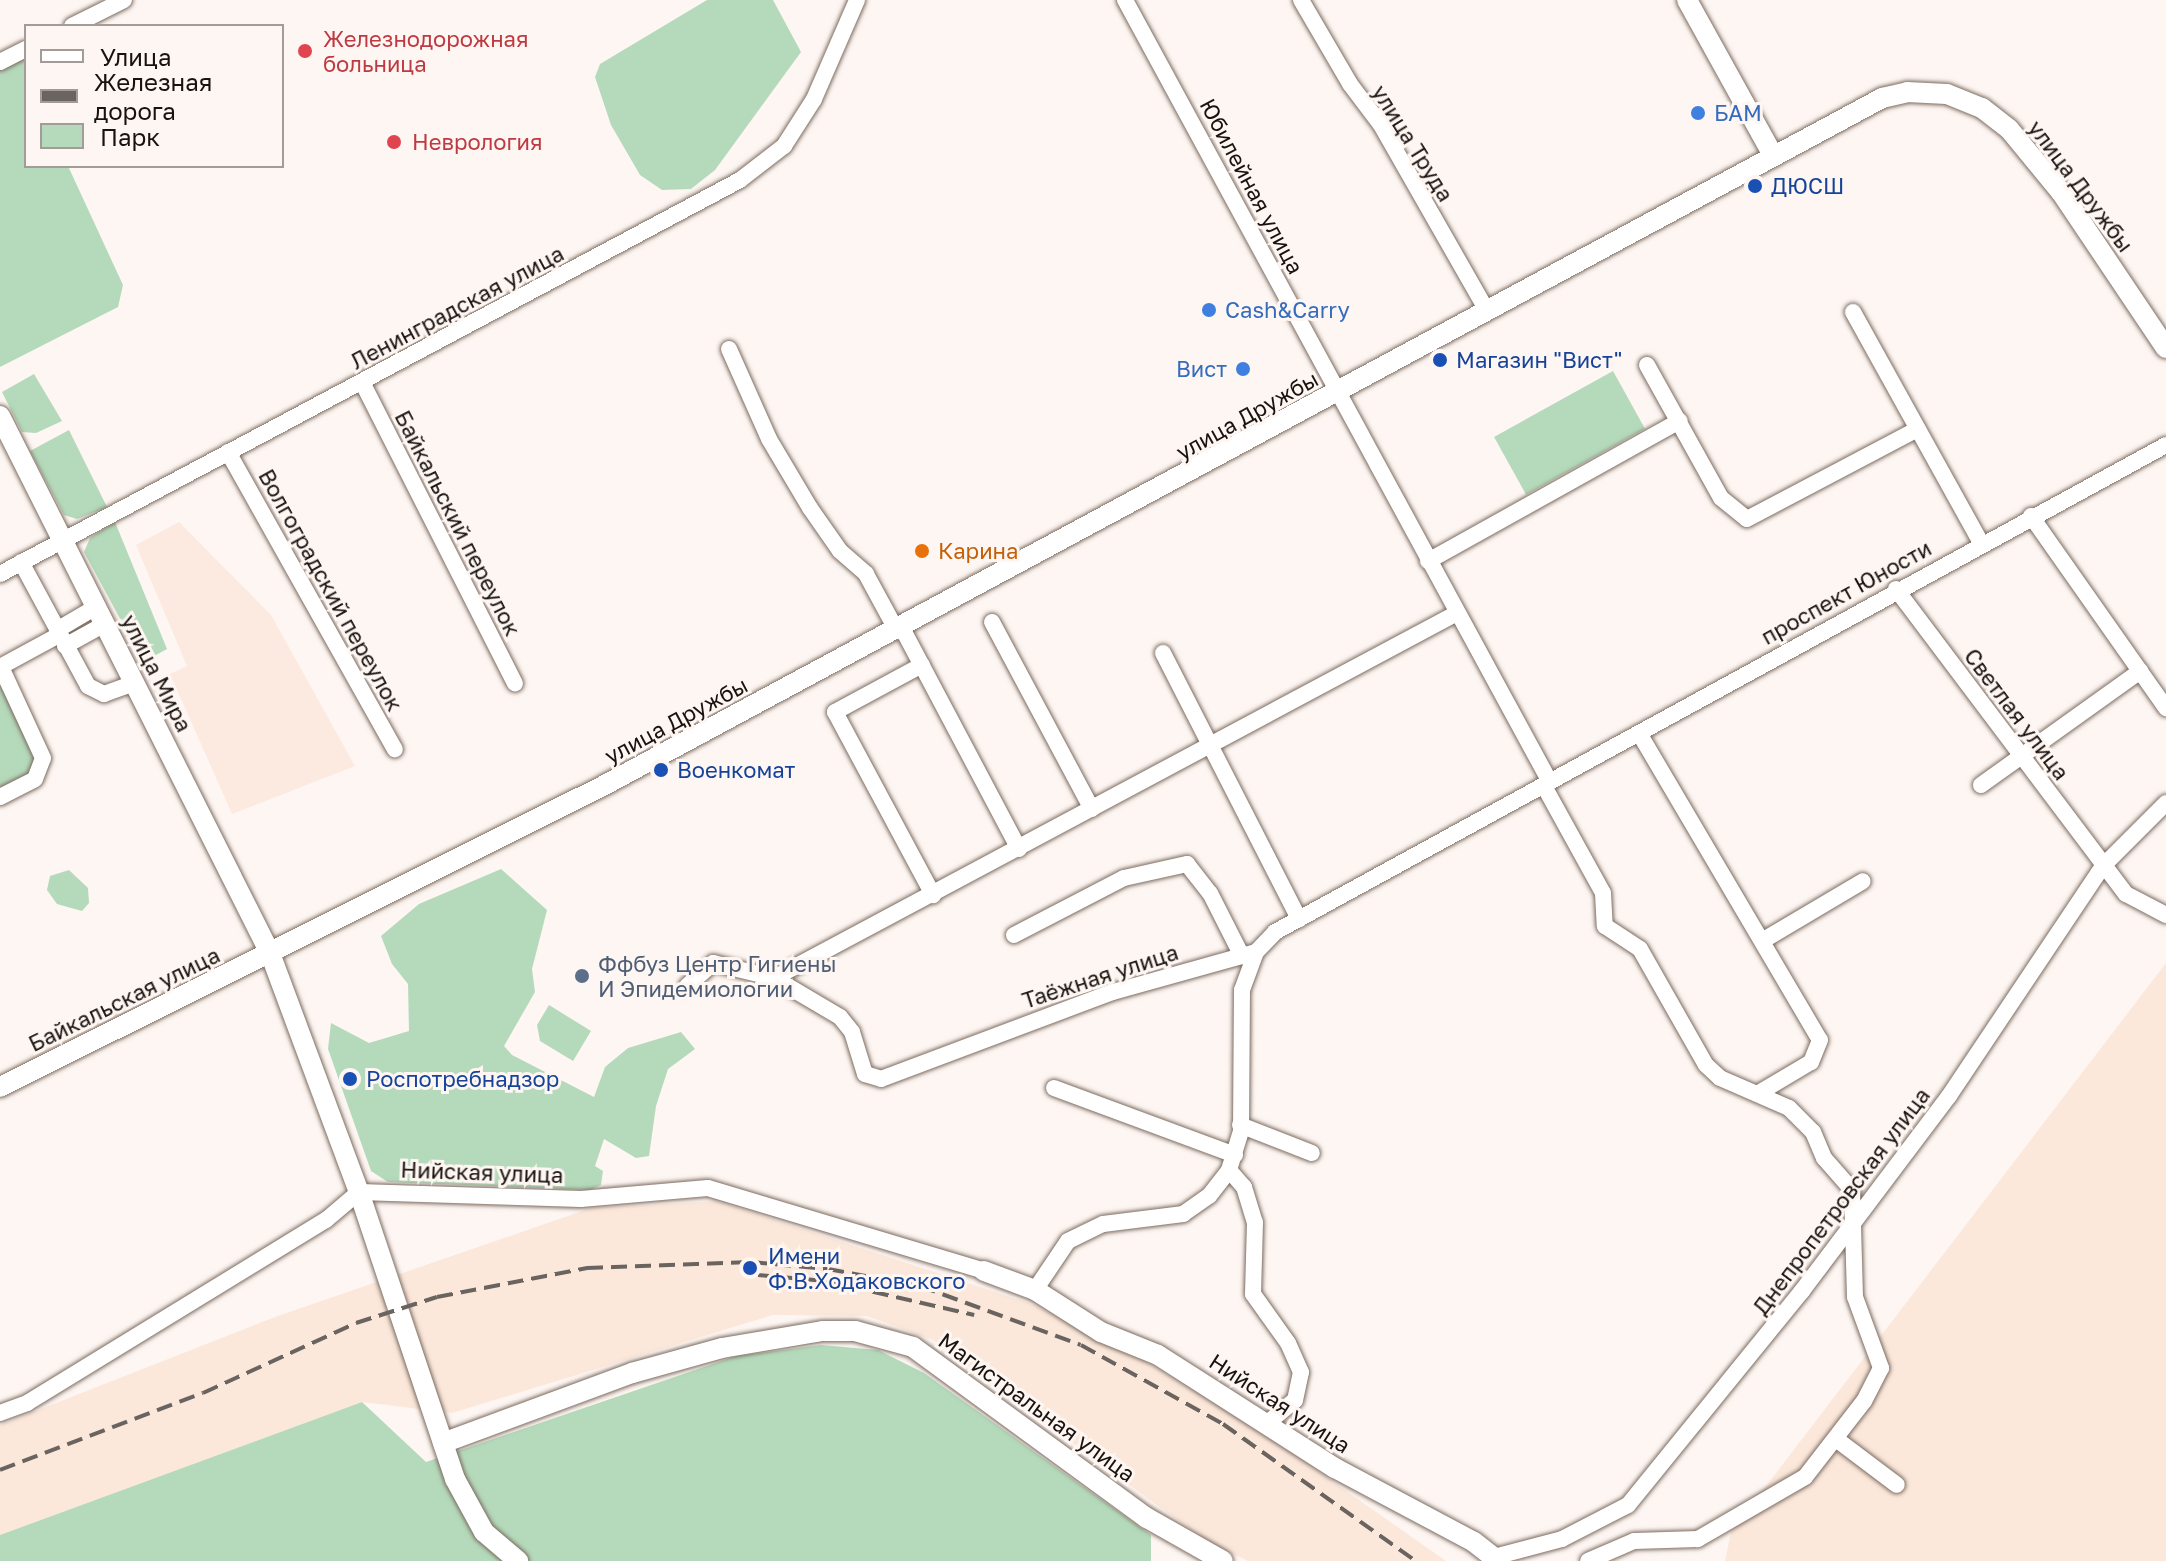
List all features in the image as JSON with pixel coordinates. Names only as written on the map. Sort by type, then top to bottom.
[{"type":"street","points":[[76,24],[124,0]]},
{"type":"street","name":"Ленинградская улица","points":[[0,574],[751,172],[784,146],[814,99],[857,0]]},
{"type":"street","name":"Юбилейная улица","points":[[1125,0],[1547,784],[1603,893],[1605,926],[1640,949],[1712,1072],[1759,1093]]},
{"type":"street","name":"улица Труда","points":[[1301,0],[1381,125],[1487,311]]},
{"type":"street","points":[[1687,0],[1773,155]]},
{"type":"street","points":[[0,62],[24,50]]},
{"type":"street","name":"улица Дружбы","points":[[270,953],[900,630],[1773,155],[1895,94],[1938,93],[1972,102],[2009,129],[2041,165],[2166,348]]},
{"type":"street","points":[[1853,312],[1981,543]]},
{"type":"street","points":[[729,349],[769,439],[810,508],[840,551],[866,574],[922,665],[1019,849]]},
{"type":"street","points":[[1647,365],[1725,504],[1751,519],[1918,429]]},
{"type":"street","name":"Байкальский переулок","points":[[362,382],[515,683]]},
{"type":"street","name":"улица Мира","points":[[0,416],[270,953],[359,1192],[443,1443],[484,1532],[518,1561]]},
{"type":"street","points":[[1428,561],[1680,421]]},
{"type":"street","name":"проспект Юности","points":[[1547,784],[1896,589],[2166,445]]},
{"type":"street","name":"Волгоградский переулок","points":[[228,452],[395,749]]},
{"type":"street","points":[[2031,516],[2166,708]]},
{"type":"street","points":[[21,562],[60,637],[93,690],[111,693],[135,683]]},
{"type":"street","name":"Светлая улица","points":[[1896,589],[2103,866],[2136,903],[2166,915]]},
{"type":"street","points":[[774,978],[1457,613]]},
{"type":"street","points":[[0,797],[33,781],[43,763],[0,667],[101,616]]},
{"type":"street","points":[[992,622],[1092,809]]},
{"type":"street","points":[[1163,653],[1213,745],[1299,919]]},
{"type":"street","points":[[922,665],[835,712],[933,895]]},
{"type":"street","points":[[1981,785],[2140,671]]},
{"type":"street","points":[[1639,733],[1762,941],[1821,1048],[1811,1062],[1759,1093]]},
{"type":"street","name":"Таёжная улица","points":[[687,986],[713,963],[774,978],[840,1017],[852,1032],[865,1074],[881,1079],[1113,992],[1249,954],[1275,932],[1547,784]]},
{"type":"street","name":"Днепропетровская улица","points":[[1496,1559],[1562,1539],[1628,1505],[1856,1221],[1949,1096],[2103,866],[2166,803]]},
{"type":"street","points":[[1014,935],[1124,878],[1187,864],[1210,893],[1249,954],[1239,1013],[1240,1125],[1232,1163],[1209,1196],[1183,1214],[1103,1224],[1068,1241],[1035,1290]]},
{"type":"street","points":[[1762,941],[1863,881]]},
{"type":"street","name":"Байкальская улица","points":[[0,1087],[270,953]]},
{"type":"street","points":[[1054,1088],[1232,1163],[1244,1187],[1255,1222],[1253,1294],[1288,1343],[1301,1372],[1295,1400],[1266,1424]]},
{"type":"street","points":[[1588,1561],[1634,1541],[1681,1543],[1713,1533],[1762,1498],[1805,1477],[1874,1387],[1881,1368],[1855,1297],[1856,1221],[1852,1190],[1824,1158],[1813,1132],[1789,1108],[1759,1093]]},
{"type":"street","points":[[1240,1125],[1312,1153]]},
{"type":"street","name":"Нийская улица","points":[[359,1192],[581,1199],[708,1188],[984,1271],[1035,1290],[1101,1332],[1158,1355],[1266,1424],[1496,1559]]},
{"type":"street","points":[[0,1413],[27,1403],[326,1220],[359,1192]]},
{"type":"street","name":"Магистральная улица","points":[[443,1443],[539,1403],[722,1348],[823,1331],[870,1333],[913,1347],[1147,1518],[1223,1561]]},
{"type":"street","points":[[1836,1439],[1897,1485]]},
{"type":"shaded area","points":[[179,522],[271,615],[355,766],[232,814],[170,674],[187,666],[136,545]]},
{"type":"shaded area","points":[[2166,963],[2166,1561],[1725,1561],[1731,1532]]},
{"type":"shaded area","points":[[717,1201],[1029,1303],[1135,1355],[1278,1443],[1446,1561],[1248,1561],[1212,1544],[933,1340],[867,1316],[773,1315],[452,1413],[362,1402],[0,1535],[0,1425],[275,1317],[591,1208]]},
{"type":"green space","points":[[707,0],[773,0],[801,52],[715,170],[691,189],[662,190],[640,175],[611,125],[595,77],[600,64]]},
{"type":"green space","points":[[24,57],[24,168],[69,168],[123,285],[118,307],[0,367],[0,69]]},
{"type":"green space","points":[[1613,371],[1645,429],[1526,495],[1494,437]]},
{"type":"green space","points":[[34,374],[62,421],[36,433],[22,432],[2,392]]},
{"type":"green space","points":[[69,430],[107,507],[77,519],[64,515],[30,451]]},
{"type":"green space","points":[[115,522],[167,649],[156,655],[137,650],[84,552],[90,538]]},
{"type":"green space","points":[[0,684],[36,756],[31,774],[0,791]]},
{"type":"green space","points":[[501,869],[547,910],[532,969],[535,992],[504,1046],[512,1055],[594,1097],[605,1067],[628,1048],[681,1032],[695,1049],[668,1069],[656,1106],[649,1156],[636,1158],[604,1139],[595,1166],[603,1171],[601,1185],[590,1190],[388,1182],[371,1171],[328,1049],[331,1023],[369,1043],[409,1031],[408,984],[392,964],[381,936],[419,904]]},
{"type":"green space","points":[[69,870],[88,888],[89,903],[82,911],[57,904],[47,890],[50,876]]},
{"type":"green space","points":[[549,1005],[591,1031],[573,1061],[540,1041],[537,1025]]},
{"type":"green space","points":[[821,1345],[878,1350],[924,1373],[1151,1535],[1151,1561],[0,1561],[0,1535],[362,1402],[426,1462],[736,1356]]},
{"type":"railway","points":[[0,1470],[203,1393],[356,1323],[437,1297],[587,1268],[751,1262],[828,1269],[920,1286],[1081,1345],[1223,1424],[1416,1561]]},
{"type":"railway","points":[[758,1275],[826,1281],[974,1315]]},
{"type":"place","name":"Железнодорожная больница","points":[[305,51]]},
{"type":"place","name":"БАМ","points":[[1698,113]]},
{"type":"place","name":"Неврология","points":[[394,142]]},
{"type":"place","name":"ДЮСШ","points":[[1755,186]]},
{"type":"place","name":"Cash&Carry","points":[[1209,310]]},
{"type":"place","name":"Магазин \"Вист\"","points":[[1440,360]]},
{"type":"place","name":"Вист","points":[[1243,369]]},
{"type":"place","name":"Карина","points":[[922,551]]},
{"type":"place","name":"Военкомат","points":[[661,770]]},
{"type":"place","name":"Ффбуз Центр Гигиены И Эпидемиологии","points":[[582,976]]},
{"type":"place","name":"Роспотребнадзор","points":[[350,1079]]},
{"type":"place","name":"Имени Ф.В.Ходаковского","points":[[750,1268]]}]
